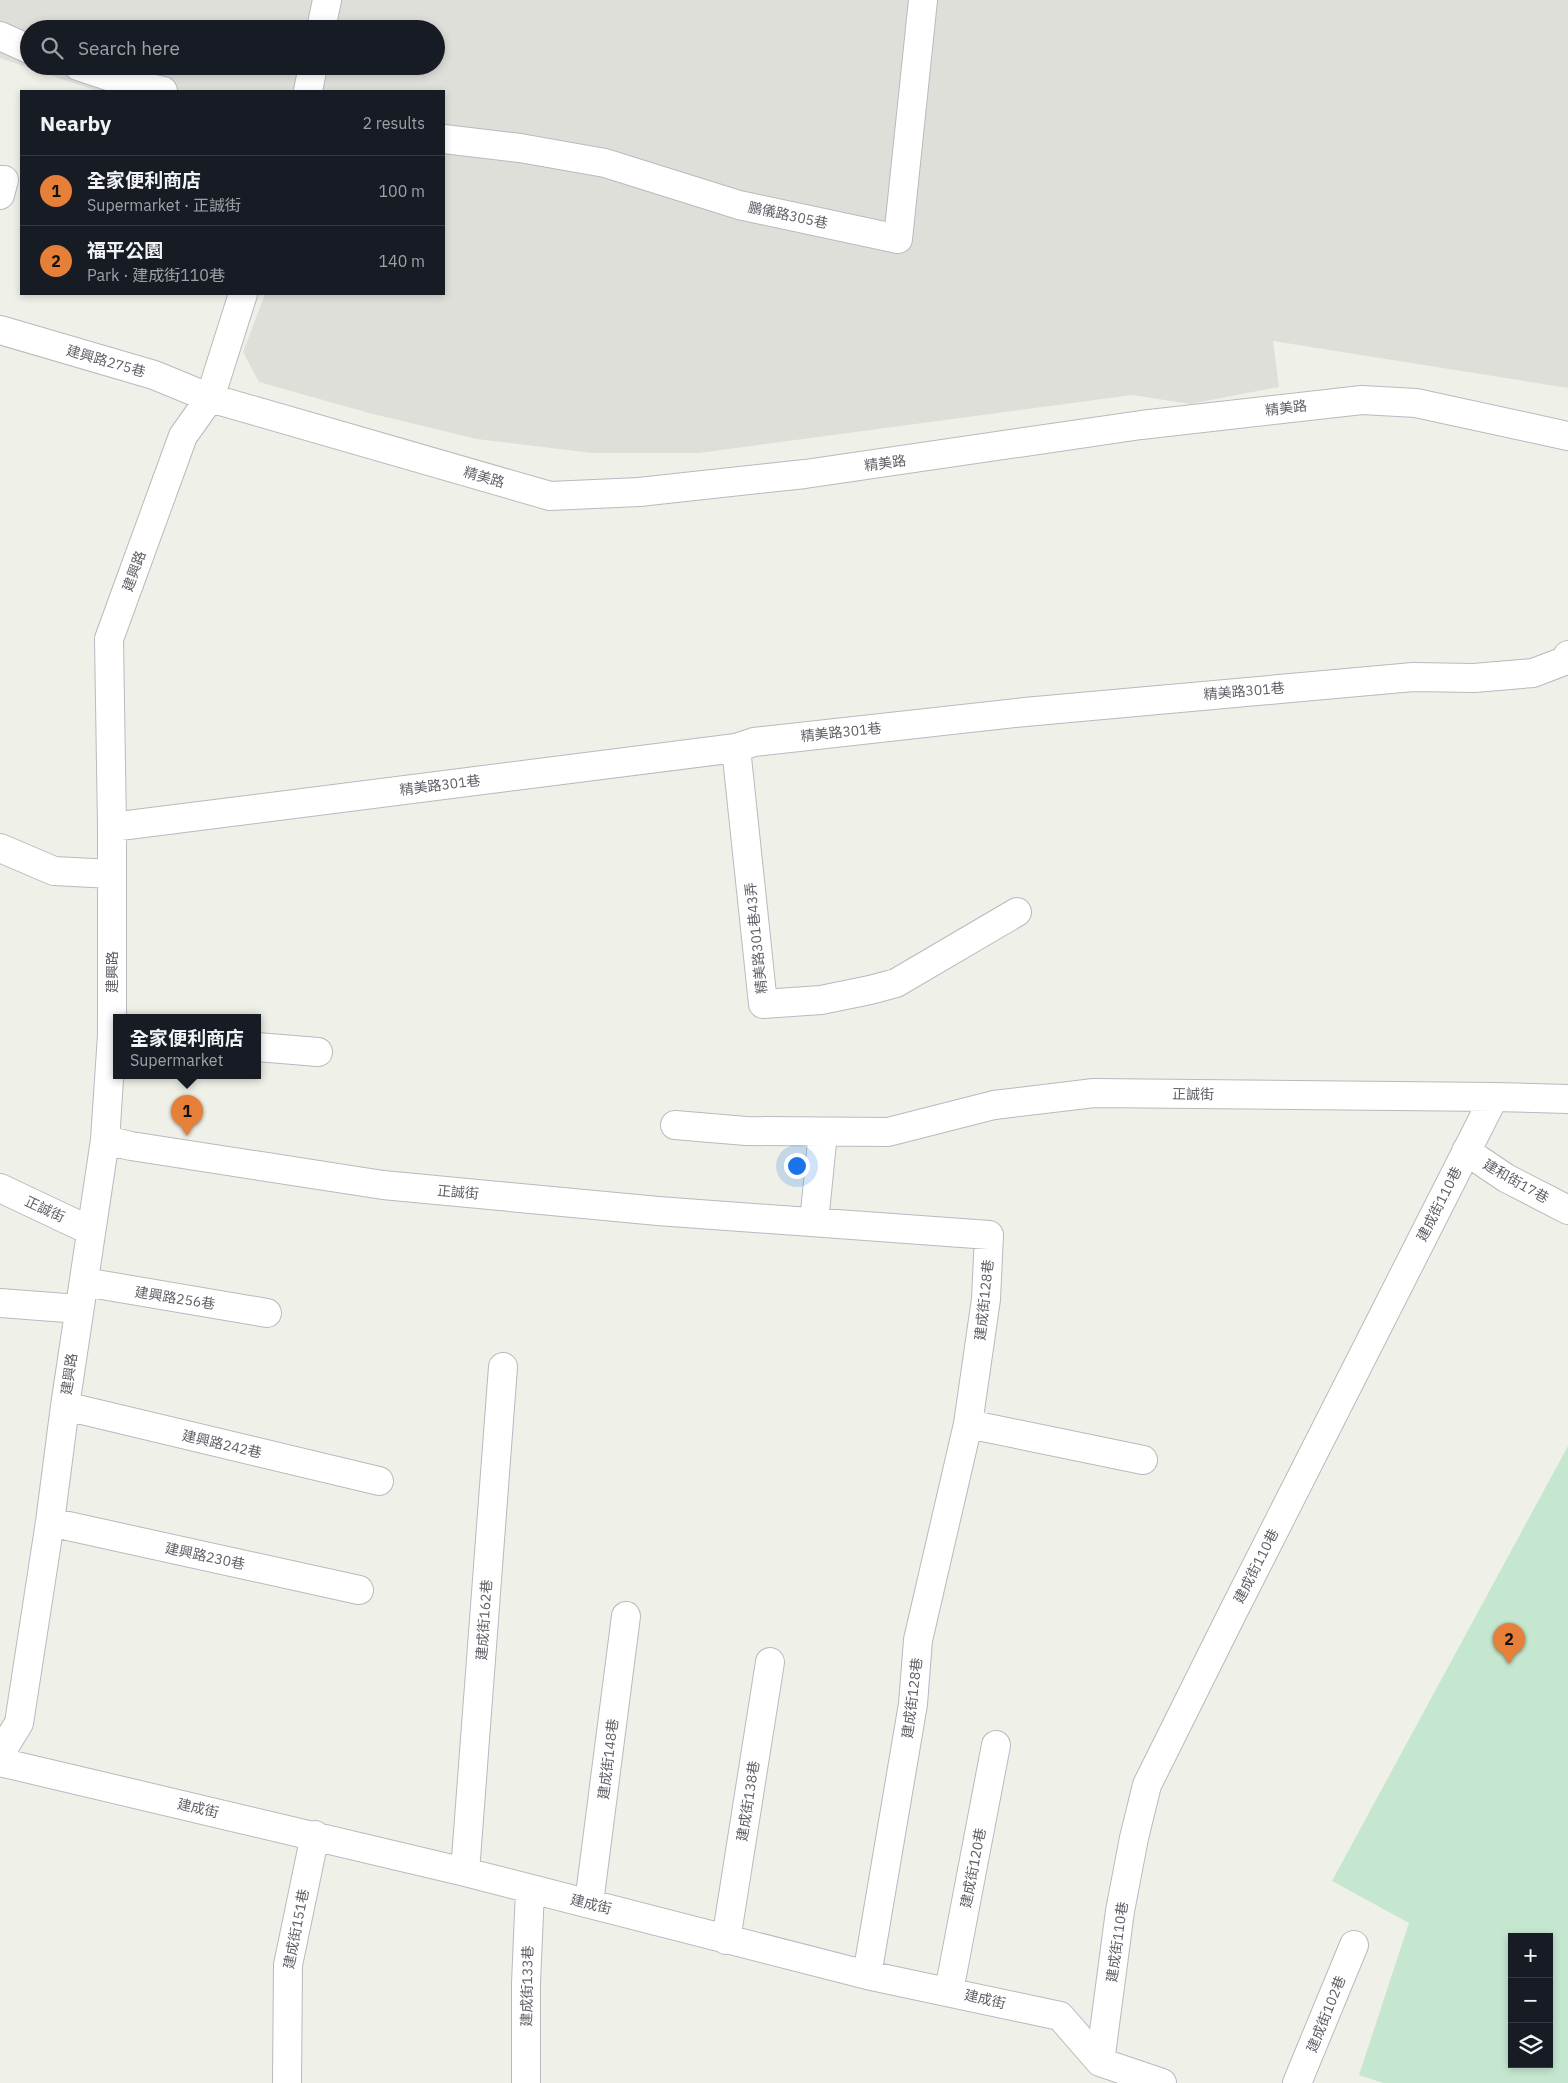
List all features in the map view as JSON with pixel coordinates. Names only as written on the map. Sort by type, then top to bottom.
[{"type":"street","points":[[323,20],[327,0]]},
{"type":"street","name":"鵬儀路305巷","points":[[445,139],[520,148],[605,163],[739,205],[898,239],[923,0]]},
{"type":"street","points":[[0,36],[20,44]]},
{"type":"street","points":[[105,75],[159,90]]},
{"type":"street","points":[[308,90],[311,75]]},
{"type":"street","points":[[0,180],[4,180],[0,195]]},
{"type":"street","name":"建興路","points":[[114,1014],[109,639],[182,436],[210,398],[243,295]]},
{"type":"street","name":"建興路275巷","points":[[0,330],[154,375],[210,398]]},
{"type":"street","name":"精美路","points":[[210,398],[550,496],[639,492],[805,474],[1140,425],[1362,400],[1416,404],[1568,436]]},
{"type":"street","name":"精美路301巷","points":[[112,827],[736,748],[754,742],[1024,712],[1413,677],[1474,678],[1532,674],[1567,660],[1568,655]]},
{"type":"street","name":"精美路301巷43弄","points":[[736,748],[763,1004],[821,1000],[896,983],[1018,912]]},
{"type":"street","points":[[0,848],[54,871],[112,874]]},
{"type":"street","points":[[261,1047],[318,1052]]},
{"type":"street","name":"建興路","points":[[0,1754],[19,1723],[105,1140],[113,1048]]},
{"type":"street","name":"正誠街","points":[[675,1125],[746,1132],[888,1132],[994,1105],[1094,1093],[1568,1099]]},
{"type":"street","name":"建成街110巷","points":[[1100,2062],[1120,1911],[1134,1838],[1147,1785],[1494,1097]]},
{"type":"street","points":[[814,1222],[823,1132]]},
{"type":"street","name":"正誠街","points":[[105,1140],[131,1146],[383,1186],[658,1211],[989,1235]]},
{"type":"street","name":"建和街17巷","points":[[1466,1151],[1506,1178],[1568,1210]]},
{"type":"street","name":"正誠街","points":[[0,1188],[91,1231]]},
{"type":"street","name":"建成街128巷","points":[[867,1975],[913,1704],[918,1640],[968,1424],[986,1299],[989,1235]]},
{"type":"street","name":"建興路256巷","points":[[84,1282],[267,1313]]},
{"type":"street","points":[[0,1303],[79,1309]]},
{"type":"street","name":"建成街162巷","points":[[465,1872],[503,1367]]},
{"type":"street","name":"建興路242巷","points":[[65,1406],[379,1481]]},
{"type":"street","points":[[968,1424],[1144,1460]]},
{"type":"street","name":"建興路230巷","points":[[50,1522],[359,1590]]},
{"type":"street","name":"建成街148巷","points":[[590,1902],[626,1616]]},
{"type":"street","name":"建成街138巷","points":[[726,1940],[770,1662]]},
{"type":"street","name":"建成街120巷","points":[[949,1992],[996,1745]]},
{"type":"street","name":"建成街","points":[[0,1762],[315,1835],[530,1890],[590,1902],[726,1940],[867,1975],[1060,2016],[1100,2062]]},
{"type":"street","name":"建成街151巷","points":[[287,2083],[288,1964],[315,1835]]},
{"type":"street","name":"建成街133巷","points":[[526,2083],[526,1983],[530,1890]]},
{"type":"street","name":"建成街102巷","points":[[1298,2083],[1354,1945]]},
{"type":"street","points":[[1100,2062],[1162,2083]]},
{"type":"shaded area","points":[[0,0],[1568,0],[1568,388],[1273,341],[1279,387],[1190,404],[1132,395],[699,453],[592,453],[477,439],[369,413],[259,382],[243,352],[265,295],[445,295],[445,90],[94,90],[50,75],[445,75],[445,20],[20,20],[20,65],[0,58]]},
{"type":"green space","points":[[1568,1446],[1568,2083],[1383,2083],[1359,2075],[1409,1923],[1332,1881]]},
{"type":"place","name":"全家便利商店","points":[[187,1136]]},
{"type":"place","name":"福平公園","points":[[1509,1664]]}]
